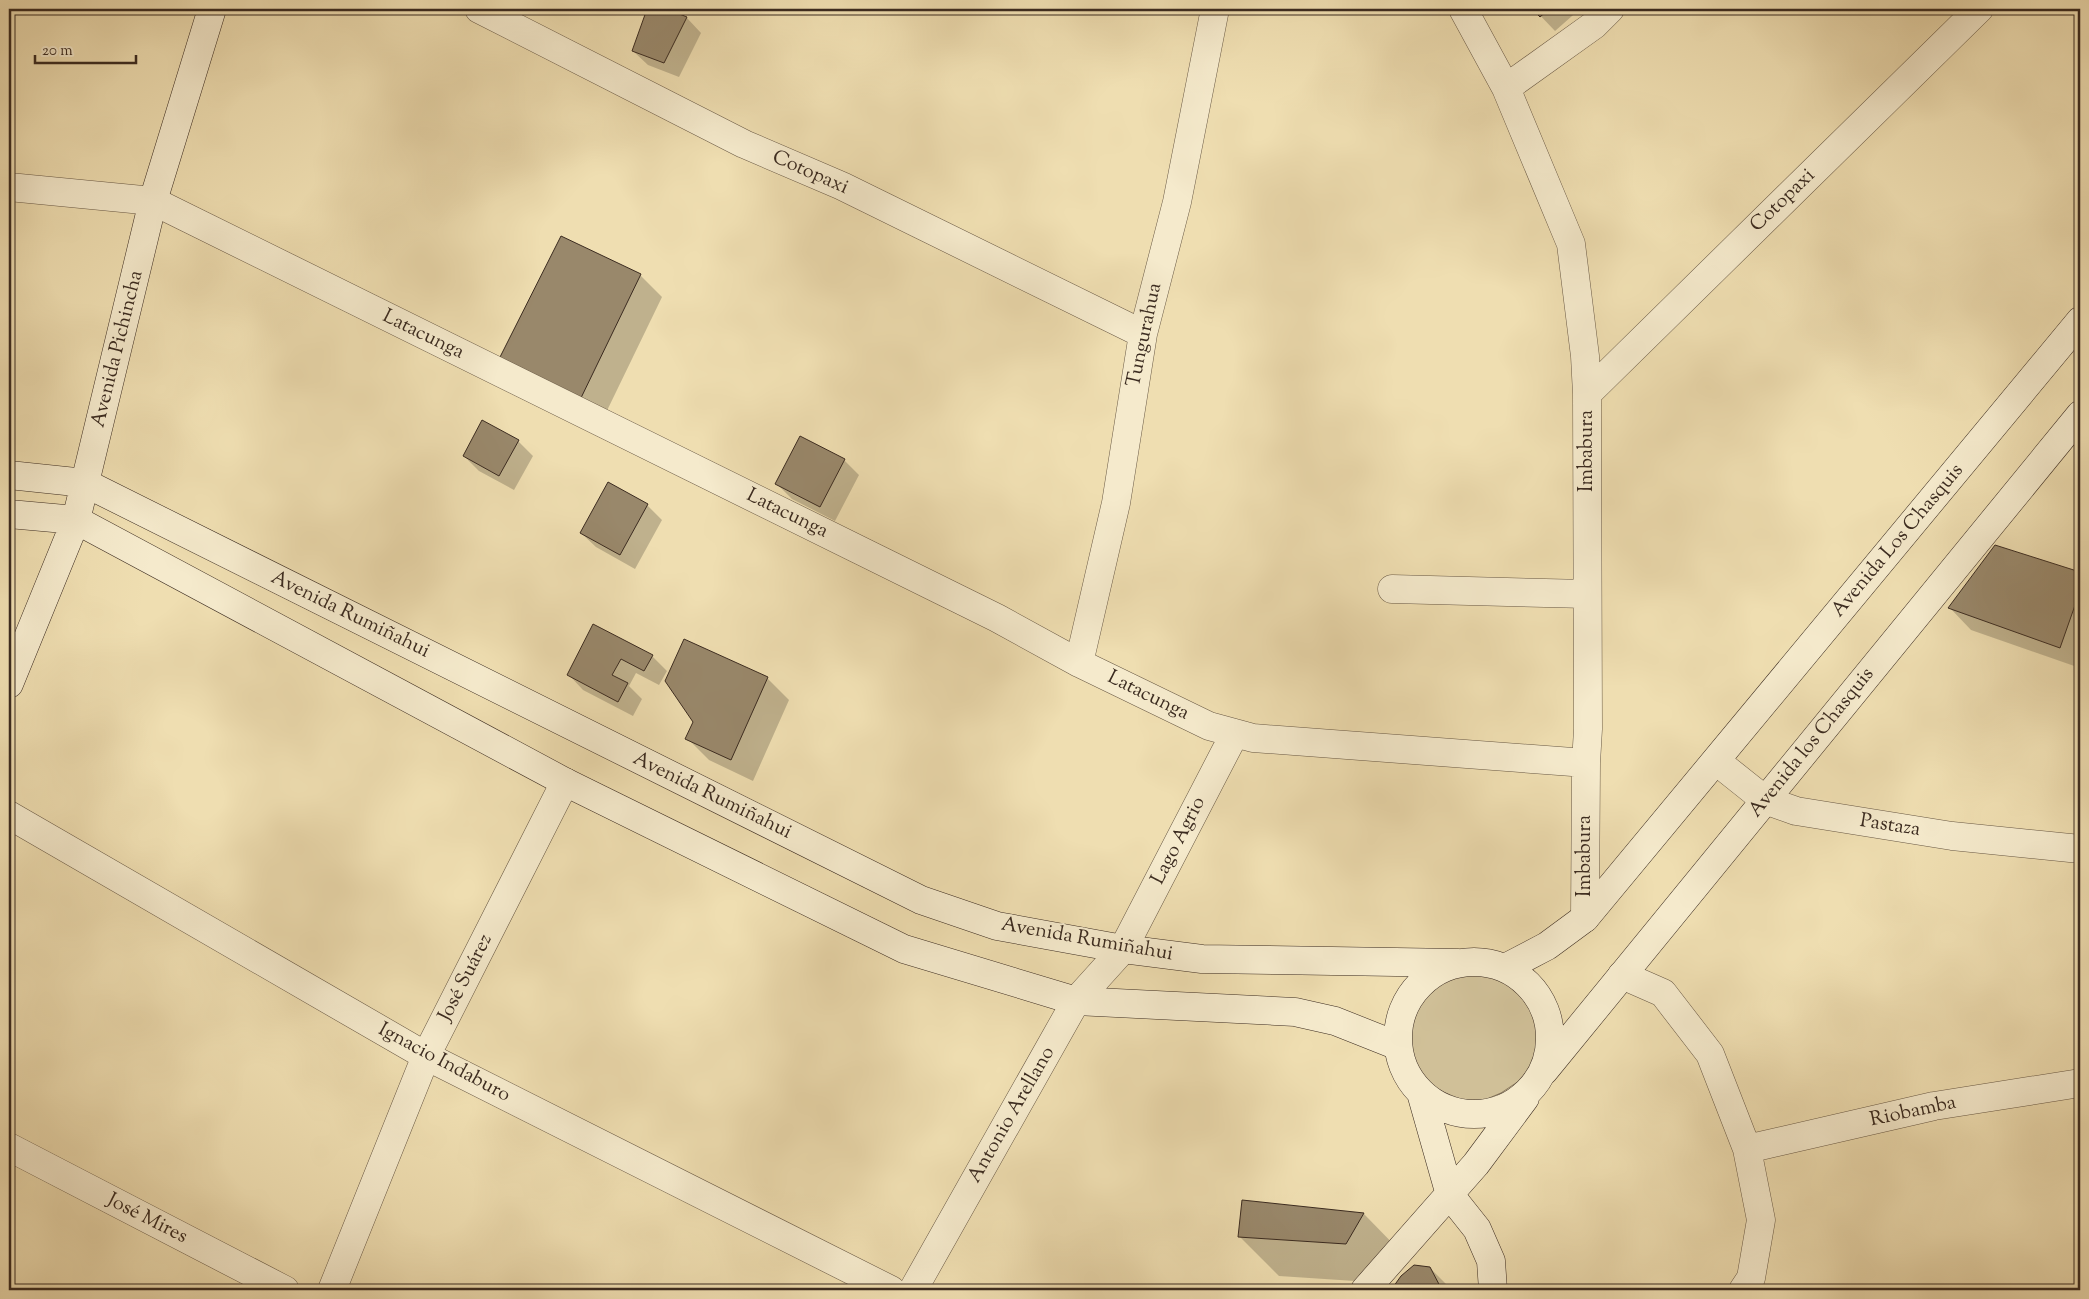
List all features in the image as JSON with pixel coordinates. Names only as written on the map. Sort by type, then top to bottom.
[{"type":"street","name":"Avenida Pichincha","points":[[9,684],[76,520],[153,201],[212,9]]},
{"type":"street","name":"Cotopaxi","points":[[479,9],[744,144],[842,186],[1142,334]]},
{"type":"street","name":"Tungurahua","points":[[1079,662],[1116,504],[1142,334],[1177,202],[1215,9]]},
{"type":"street","name":"Imbabura","points":[[1463,9],[1506,88],[1571,244],[1585,356],[1587,394],[1588,728],[1585,918]]},
{"type":"street","points":[[1506,88],[1594,25],[1610,9]]},
{"type":"street","name":"Cotopaxi","points":[[1587,394],[1978,9]]},
{"type":"street","name":"Latacunga","points":[[9,187],[153,201],[997,618],[1079,662],[1209,726],[1253,738],[1586,763]]},
{"type":"street","name":"Avenida Los Chasquis","points":[[1716,760],[2080,321]]},
{"type":"street","name":"Avenida los Chasquis","points":[[1365,1290],[1476,1164],[1537,1081],[1622,975],[2080,415]]},
{"type":"street","name":"Avenida Rumiñahui","points":[[9,475],[85,483],[920,900],[997,926],[1123,949],[1202,959],[1458,963]]},
{"type":"street","points":[[9,514],[76,520],[566,782],[904,949],[1076,1001],[1295,1012],[1335,1021],[1398,1046]]},
{"type":"street","points":[[1392,589],[1587,594]]},
{"type":"street","name":"Lago Agrio","points":[[1123,949],[1235,733]]},
{"type":"street","points":[[1505,968],[1547,946],[1585,918],[1716,760]]},
{"type":"street","name":"Pastaza","points":[[1716,760],[1765,800],[1796,811],[1952,836],[2080,849]]},
{"type":"street","name":"José Suárez","points":[[332,1290],[426,1056],[566,782]]},
{"type":"street","name":"Ignacio Indaburo","points":[[9,814],[426,1056],[891,1290]]},
{"type":"street","name":"Antonio Arellano","points":[[913,1290],[1076,1001],[1123,949]]},
{"type":"street","points":[[1458,963],[1490,964],[1505,968],[1526,981],[1541,1000],[1550,1023],[1551,1047],[1537,1081],[1511,1105],[1488,1113],[1464,1113],[1441,1106],[1422,1093],[1406,1072],[1398,1046],[1399,1024],[1406,1003],[1419,985],[1437,971],[1458,963]]},
{"type":"street","points":[[1622,975],[1663,993],[1710,1054],[1747,1149],[1761,1220],[1751,1278],[1743,1290]]},
{"type":"street","name":"Riobamba","points":[[1747,1149],[1934,1106],[2080,1083]]},
{"type":"street","points":[[1422,1093],[1450,1195],[1477,1229],[1491,1261],[1493,1290]]},
{"type":"street","name":"José Mires","points":[[9,1147],[285,1290]]},
{"type":"shaded area","points":[[1474,970],[1501,977],[1522,992],[1534,1008],[1540,1032],[1537,1060],[1522,1079],[1501,1093],[1475,1104],[1439,1090],[1421,1076],[1411,1056],[1408,1040],[1410,1017],[1422,996],[1448,975]]},
{"type":"building","points":[[647,9],[667,9],[687,17],[664,63],[632,51]]},
{"type":"building","points":[[1532,9],[1549,9],[1540,17]]},
{"type":"building","points":[[561,236],[641,274],[579,402],[497,363]]},
{"type":"building","points":[[482,420],[519,440],[499,476],[463,456]]},
{"type":"building","points":[[800,436],[845,459],[820,507],[775,484]]},
{"type":"building","points":[[608,482],[648,504],[620,555],[580,533]]},
{"type":"building","points":[[1995,545],[2080,572],[2080,591],[2060,648],[1948,608]]},
{"type":"building","points":[[593,624],[653,655],[644,671],[621,659],[612,675],[628,683],[618,702],[567,675]]},
{"type":"building","points":[[684,639],[768,677],[731,760],[685,739],[693,722],[665,681]]},
{"type":"building","points":[[1242,1200],[1364,1213],[1346,1244],[1238,1237]]},
{"type":"building","points":[[1414,1265],[1430,1267],[1442,1290],[1391,1290],[1401,1276]]}]
